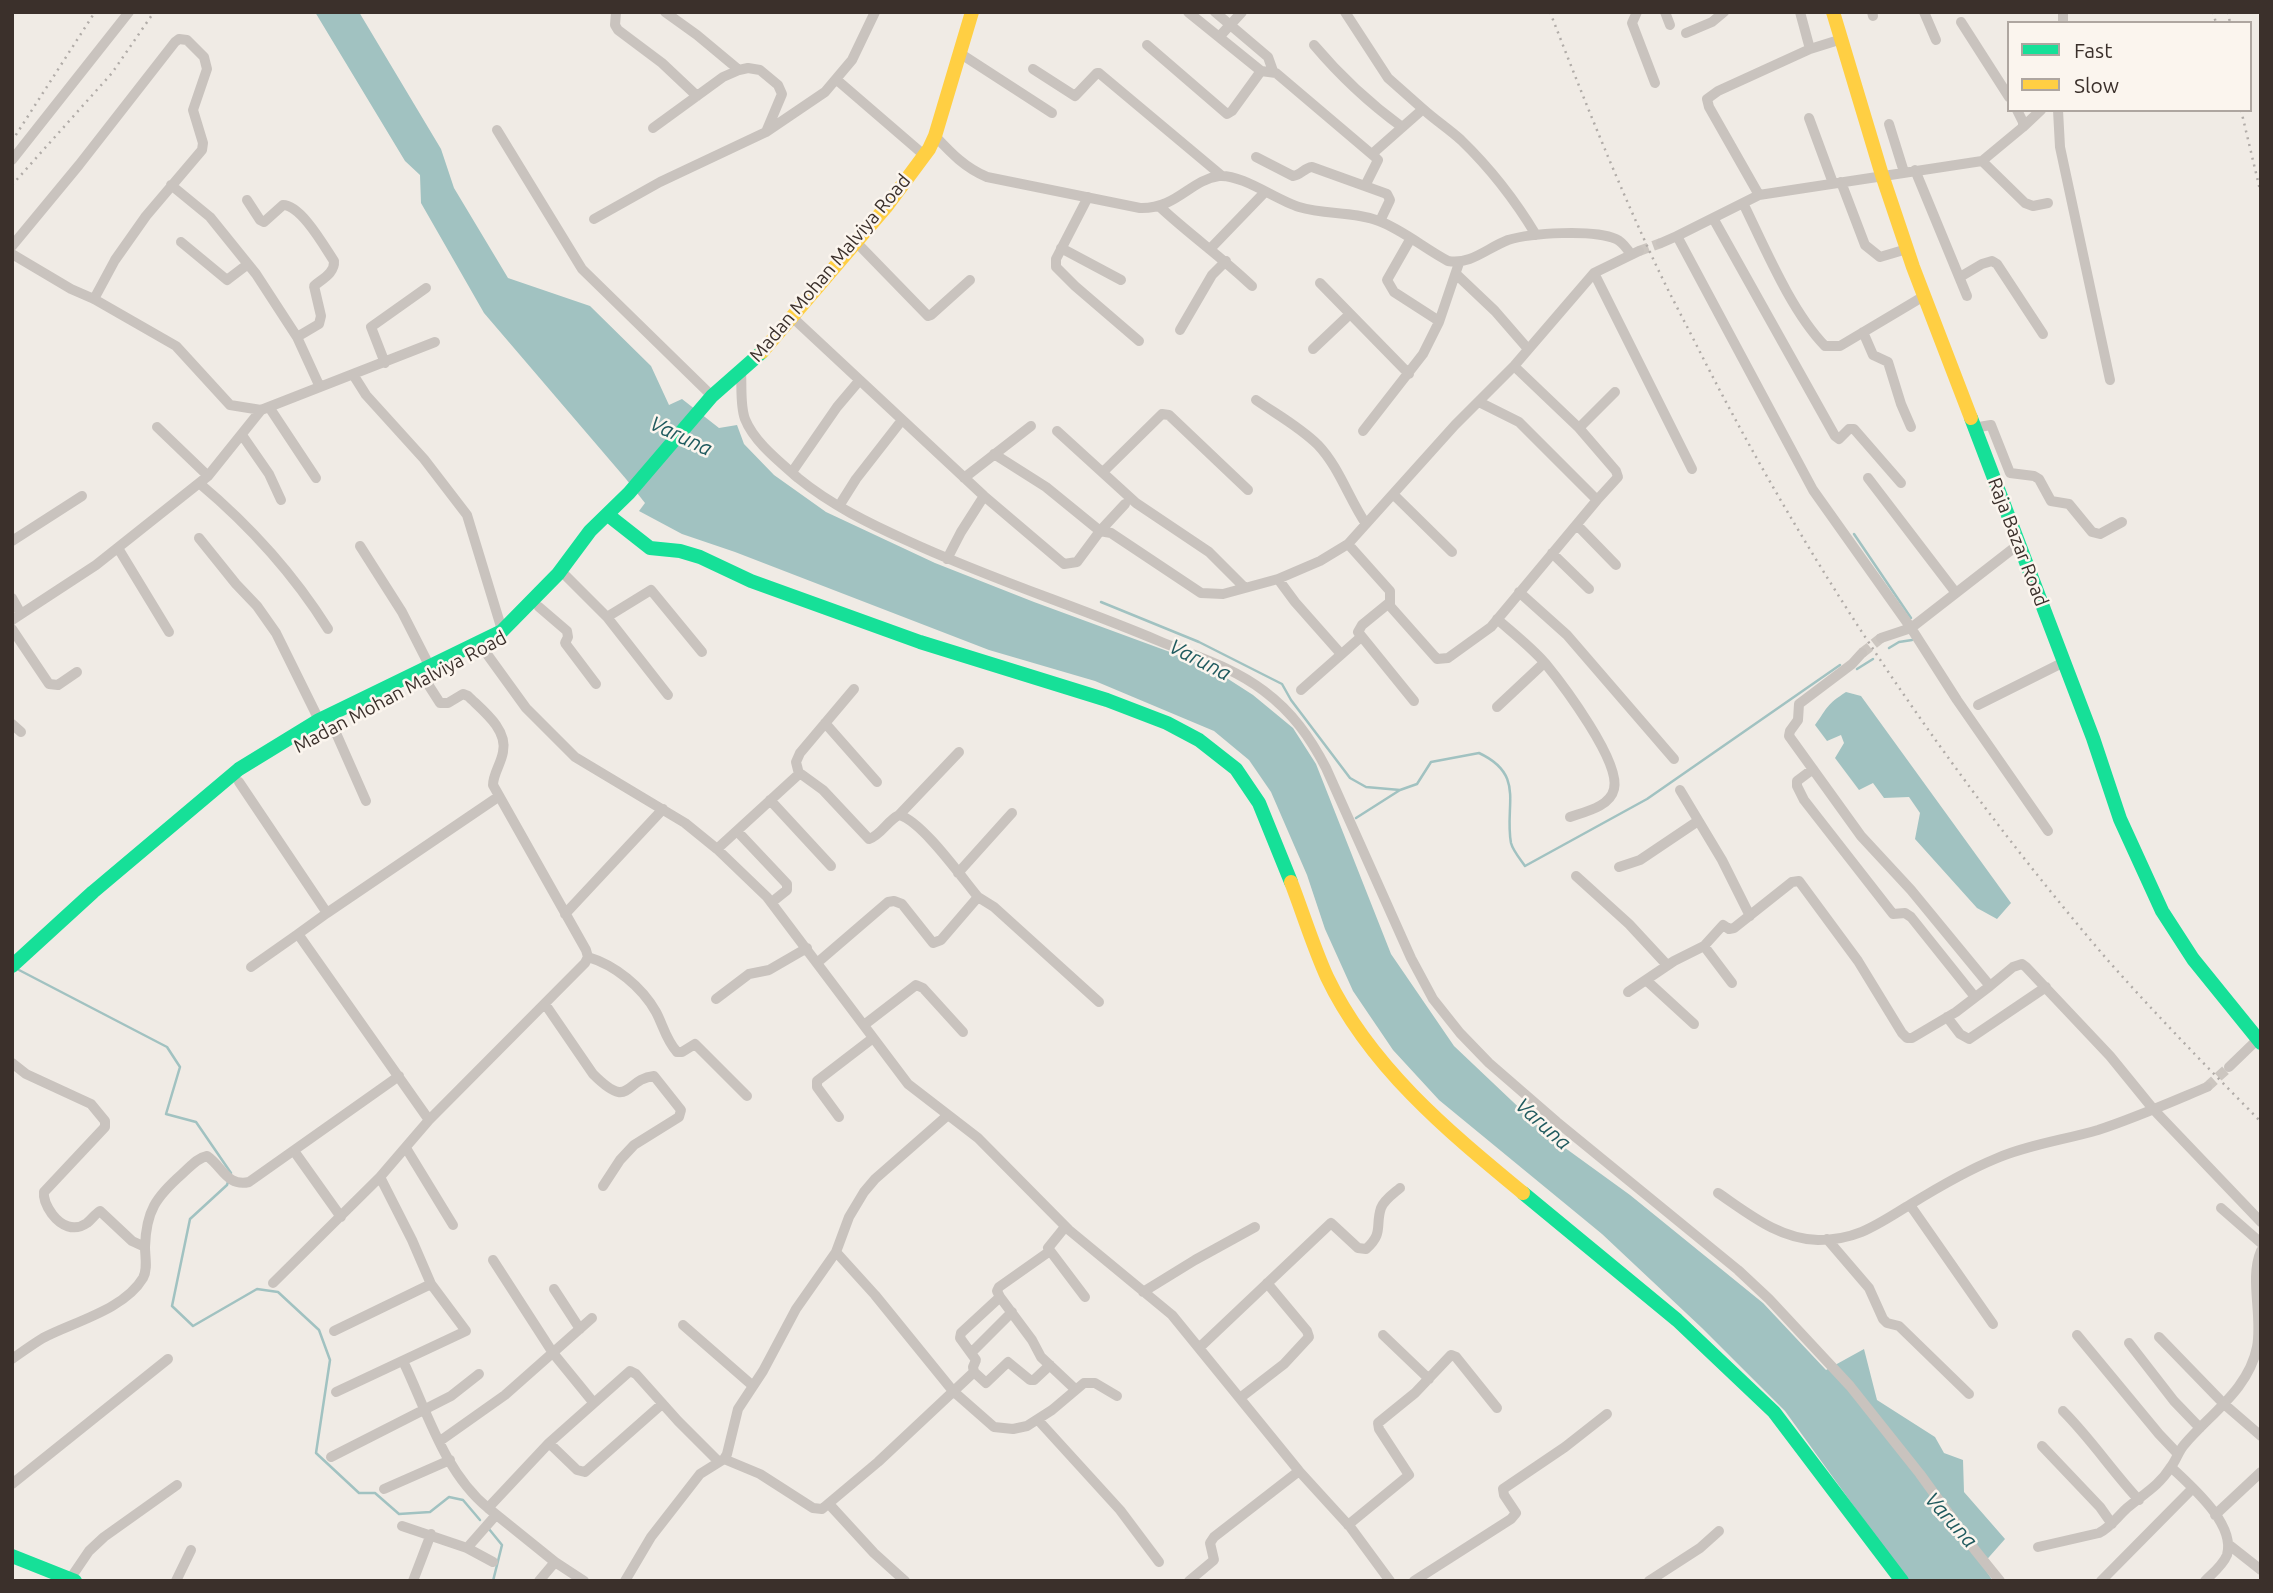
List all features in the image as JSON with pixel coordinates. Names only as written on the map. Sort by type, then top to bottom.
[{"type":"main road","name":"Madan Mohan Malviya Road","points":[[12,974],[130,860],[229,777],[284,740],[503,635],[558,574],[590,531],[629,493],[712,396],[741,372],[792,317],[857,243],[925,155],[961,54],[972,12]]},
{"type":"main road","name":"Raja Bazar Road","points":[[1833,12],[1907,249],[1973,428],[2094,738],[2120,819],[2162,911],[2193,959],[2259,1041]]},
{"type":"main road","name":"Madan Mohan Malviya Road","points":[[429,672],[484,650],[539,607],[597,535],[606,517]]},
{"type":"main road","points":[[606,517],[650,548],[680,551],[700,557],[751,581],[920,642],[1107,700],[1167,723],[1220,755],[1248,784],[1259,803],[1327,976],[1343,1006],[1393,1077],[1455,1138],[1677,1320],[1774,1412],[1788,1427],[1902,1581]]},
{"type":"main road","name":"Madan Mohan Malviya Road","points":[[12,966],[239,782],[326,722]]},
{"type":"main road","points":[[12,1556],[45,1576],[73,1580]]},
{"type":"street","points":[[12,160],[129,12]]},
{"type":"street","points":[[616,12],[615,25],[618,30],[662,63],[697,96]]},
{"type":"street","points":[[665,12],[739,70]]},
{"type":"street","points":[[594,219],[660,182],[766,132],[825,92],[852,60],[875,12]]},
{"type":"street","points":[[1188,12],[1372,154],[1378,160],[1365,186]]},
{"type":"street","points":[[1147,45],[1227,114],[1267,71],[1268,57],[1216,12]]},
{"type":"street","points":[[1219,37],[1242,12]]},
{"type":"street","points":[[1345,12],[1388,78],[1459,138],[1519,207],[1536,235]]},
{"type":"street","points":[[1637,12],[1632,23],[1655,83]]},
{"type":"street","points":[[1665,12],[1670,25]]},
{"type":"street","points":[[1686,33],[1712,22],[1724,12]]},
{"type":"street","points":[[1800,12],[1810,49]]},
{"type":"street","points":[[1924,12],[1936,40]]},
{"type":"street","points":[[1961,22],[2007,94]]},
{"type":"street","points":[[12,246],[175,42],[183,39],[204,57],[207,63],[193,110],[203,143],[198,157],[171,185],[115,260],[94,299]]},
{"type":"street","points":[[1759,195],[1707,99],[1718,91],[1810,49],[1842,39]]},
{"type":"street","points":[[1314,45],[1342,78],[1402,127]]},
{"type":"street","points":[[961,54],[1052,113]]},
{"type":"street","points":[[653,128],[723,77],[748,68],[760,70],[778,85],[781,99],[766,132]]},
{"type":"street","points":[[1033,69],[1074,96],[1099,73],[1222,176]]},
{"type":"street","points":[[837,80],[925,155]]},
{"type":"street","points":[[1372,154],[1423,109]]},
{"type":"street","points":[[2018,112],[2023,127]]},
{"type":"street","points":[[1661,243],[1759,195],[1982,161],[2039,112]]},
{"type":"street","points":[[2058,112],[2060,147],[2110,380]]},
{"type":"street","points":[[1809,118],[1865,245],[1880,257],[1907,249]]},
{"type":"street","points":[[1889,124],[1967,296]]},
{"type":"street","points":[[497,130],[582,269],[712,396]]},
{"type":"street","points":[[934,136],[958,161],[987,177],[1140,208],[1160,207],[1211,178],[1222,176],[1234,178],[1301,208],[1380,221],[1458,269],[1528,349]]},
{"type":"street","points":[[1256,157],[1293,176],[1312,167],[1389,196],[1390,200],[1380,221]]},
{"type":"street","points":[[1982,161],[2025,203],[2033,206],[2048,203]]},
{"type":"street","points":[[171,185],[209,217],[248,264],[297,337],[319,385]]},
{"type":"street","points":[[1210,249],[1265,192]]},
{"type":"street","points":[[1088,197],[1061,248],[1056,267],[1139,341]]},
{"type":"street","points":[[247,200],[264,222],[283,205],[293,208],[309,225],[334,261],[331,271],[314,286],[321,316],[319,324],[297,337]]},
{"type":"street","points":[[1742,203],[1784,285],[1825,346],[1840,346],[1924,296]]},
{"type":"street","points":[[1160,207],[1252,286]]},
{"type":"street","points":[[1713,218],[1835,436],[1839,439],[1849,429],[1854,429],[1901,483]]},
{"type":"street","points":[[994,454],[1046,487],[1100,531],[1111,533],[1201,593],[1223,594],[1278,579],[1320,561],[1348,544],[1455,425],[1514,366],[1594,273],[1635,253],[1622,242],[1597,234],[1536,235],[1508,240],[1469,261],[1458,269],[1439,321],[1423,354],[1363,431]]},
{"type":"street","points":[[1677,236],[1812,490],[1911,628],[1956,700],[2048,831]]},
{"type":"street","points":[[1411,239],[1387,279],[1394,292],[1439,321]]},
{"type":"street","points":[[181,242],[227,280],[248,264]]},
{"type":"street","points":[[857,243],[928,316],[970,280]]},
{"type":"street","points":[[1061,248],[1121,280]]},
{"type":"street","points":[[12,254],[176,346],[230,405],[265,408],[316,478]]},
{"type":"street","points":[[1180,330],[1212,275],[1226,261]]},
{"type":"street","points":[[1960,277],[1982,264],[1992,261],[1997,264],[2043,334]]},
{"type":"street","points":[[1594,273],[1692,469]]},
{"type":"street","points":[[1320,283],[1409,373]]},
{"type":"street","points":[[385,363],[371,329],[372,324],[426,288]]},
{"type":"street","points":[[1313,349],[1350,314]]},
{"type":"street","points":[[792,317],[964,478],[1064,564],[1077,562],[1125,504]]},
{"type":"street","points":[[1863,332],[1873,355],[1888,362],[1911,427]]},
{"type":"street","points":[[12,598],[17,617],[118,548],[204,480],[265,408],[319,385],[354,376],[435,342]]},
{"type":"street","points":[[1348,544],[1390,591],[1389,603],[1433,656],[1441,660],[1448,658],[1491,627],[1618,477],[1616,471],[1579,428],[1514,366]]},
{"type":"street","points":[[741,372],[744,417],[761,442],[792,472],[839,506],[878,528],[947,559],[1087,611],[1238,673],[1289,712],[1311,739],[1326,768],[1422,979],[1433,999],[1460,1033],[1489,1063],[1557,1122],[1738,1270],[1769,1299],[1850,1386],[2000,1581]]},
{"type":"street","points":[[354,376],[366,395],[424,459],[467,515],[503,635]]},
{"type":"street","points":[[792,472],[837,407],[859,381]]},
{"type":"street","points":[[1579,428],[1615,392]]},
{"type":"street","points":[[1256,400],[1317,445],[1334,467],[1366,524]]},
{"type":"street","points":[[1479,402],[1519,422],[1597,500]]},
{"type":"street","points":[[1103,472],[1163,414],[1168,415],[1248,491]]},
{"type":"street","points":[[839,506],[856,479],[902,421]]},
{"type":"street","points":[[1973,428],[1991,425],[2010,473],[2039,479],[2050,501],[2069,504],[2092,532],[2100,534],[2122,522]]},
{"type":"street","points":[[964,478],[1031,426]]},
{"type":"street","points":[[157,427],[288,571],[328,629]]},
{"type":"street","points":[[1057,430],[1136,503],[1209,552],[1245,587]]},
{"type":"street","points":[[242,435],[269,474],[281,500]]},
{"type":"street","points":[[1868,478],[1956,593]]},
{"type":"street","points":[[1393,494],[1452,552]]},
{"type":"street","points":[[12,541],[82,496]]},
{"type":"street","points":[[947,559],[984,496]]},
{"type":"street","points":[[1577,525],[1616,565]]},
{"type":"street","points":[[199,538],[270,623],[326,722],[366,801]]},
{"type":"street","points":[[1881,638],[1911,628],[2020,544]]},
{"type":"street","points":[[273,1283],[380,1177],[429,1120],[586,963],[588,957],[498,797],[493,779],[503,754],[504,743],[500,733],[468,696],[463,694],[448,703],[440,704],[402,612],[360,546]]},
{"type":"street","points":[[118,548],[169,632]]},
{"type":"street","points":[[1552,553],[1590,589]]},
{"type":"street","points":[[566,576],[607,617],[668,695]]},
{"type":"street","points":[[1278,579],[1341,654]]},
{"type":"street","points":[[607,617],[650,590],[702,652]]},
{"type":"street","points":[[1519,592],[1567,635],[1674,759]]},
{"type":"street","points":[[1389,603],[1358,630],[1414,701]]},
{"type":"street","points":[[539,607],[567,631],[565,643],[596,684]]},
{"type":"street","points":[[1497,619],[1544,663],[1593,730],[1609,761],[1614,789],[1605,803],[1570,817]]},
{"type":"street","points":[[12,629],[49,684],[58,685],[77,672]]},
{"type":"street","points":[[1300,690],[1361,637]]},
{"type":"street","points":[[484,650],[526,708],[575,757],[663,809],[717,849],[772,902],[908,1084],[978,1138],[1065,1227],[1172,1315],[1299,1471],[1348,1525],[1391,1581]]},
{"type":"street","points":[[1862,653],[1852,664],[1799,704],[1798,720],[1789,736],[1861,836],[1911,890],[1990,986]]},
{"type":"street","points":[[1979,705],[2064,662]]},
{"type":"street","points":[[1497,707],[1544,663]]},
{"type":"street","points":[[799,774],[796,759],[854,689]]},
{"type":"street","points":[[825,723],[877,782]]},
{"type":"street","points":[[12,724],[21,733]]},
{"type":"street","points":[[799,774],[823,790],[869,839],[899,815],[959,752]]},
{"type":"street","points":[[1813,769],[1797,781],[1804,800],[1893,914],[1905,913],[1911,917],[1975,997]]},
{"type":"street","points":[[717,849],[799,774]]},
{"type":"street","points":[[239,782],[327,913]]},
{"type":"street","points":[[1680,790],[1722,860],[1750,916]]},
{"type":"street","points":[[251,967],[498,797]]},
{"type":"street","points":[[770,800],[831,866]]},
{"type":"street","points":[[565,914],[663,809]]},
{"type":"street","points":[[958,873],[1012,813]]},
{"type":"street","points":[[899,815],[906,817],[923,832],[978,897],[994,907],[1098,1002]]},
{"type":"street","points":[[1619,867],[1640,860],[1698,821]]},
{"type":"street","points":[[737,831],[787,884],[787,890],[772,902]]},
{"type":"street","points":[[1576,876],[1629,923],[1667,965]]},
{"type":"street","points":[[1628,992],[1667,965],[1704,946],[1723,926],[1734,928],[1792,882],[1801,882],[1858,961],[1907,1038],[1912,1038],[1947,1017],[2013,967],[2022,964],[2110,1056],[2154,1110],[2261,1224],[2252,1234]]},
{"type":"street","points":[[817,963],[888,902],[902,904],[933,943],[941,940],[978,897]]},
{"type":"street","points":[[298,934],[429,1120]]},
{"type":"street","points":[[1704,946],[1732,983]]},
{"type":"street","points":[[716,999],[749,974],[769,970],[807,948]]},
{"type":"street","points":[[588,957],[613,969],[644,995],[656,1011],[671,1045],[677,1052],[695,1044],[747,1096]]},
{"type":"street","points":[[1646,980],[1694,1024]]},
{"type":"street","points":[[864,1025],[916,985],[923,988],[963,1032]]},
{"type":"street","points":[[1947,1017],[1960,1034],[1969,1039],[2046,987]]},
{"type":"street","points":[[545,1004],[593,1074],[603,1083],[616,1092],[624,1092],[647,1076],[654,1076],[681,1110],[679,1117],[634,1145],[620,1160],[603,1186]]},
{"type":"street","points":[[839,1117],[817,1087],[817,1081],[873,1038]]},
{"type":"street","points":[[2229,1067],[2259,1041]]},
{"type":"street","points":[[12,1063],[26,1074],[91,1104],[105,1121],[105,1127],[44,1192],[45,1202],[52,1214],[65,1227],[71,1228],[86,1224],[100,1211],[132,1241],[145,1247]]},
{"type":"street","points":[[12,1359],[44,1338],[97,1314],[132,1290],[144,1277],[145,1247],[153,1204],[198,1159],[203,1156],[211,1158],[230,1179],[239,1184],[249,1182],[399,1076]]},
{"type":"street","points":[[1718,1193],[1779,1232],[1798,1239],[1856,1235],[1999,1157],[2099,1129],[2154,1110],[2207,1087]]},
{"type":"street","points":[[625,1581],[650,1537],[700,1474],[727,1454],[738,1409],[796,1309],[836,1252],[849,1217],[864,1192],[875,1179],[948,1115]]},
{"type":"street","points":[[406,1148],[453,1224]]},
{"type":"street","points":[[294,1151],[341,1217]]},
{"type":"street","points":[[336,1392],[466,1331],[431,1284],[380,1177]]},
{"type":"street","points":[[1199,1348],[1331,1223],[1358,1248],[1366,1249],[1378,1234],[1382,1204],[1400,1188]]},
{"type":"street","points":[[1910,1205],[1993,1324]]},
{"type":"street","points":[[2221,1208],[2261,1243]]},
{"type":"street","points":[[1065,1227],[1048,1245],[1085,1297]]},
{"type":"street","points":[[1143,1292],[1255,1227]]},
{"type":"street","points":[[1828,1239],[1870,1288],[1883,1319],[1899,1326],[1969,1394]]},
{"type":"street","points":[[1050,1251],[999,1287],[997,1292],[1041,1357],[1075,1389]]},
{"type":"street","points":[[2038,1547],[2099,1533],[2112,1524],[2153,1489],[2200,1428],[2256,1371],[2261,1319],[2256,1273],[2261,1251]]},
{"type":"street","points":[[836,1252],[875,1295],[953,1391],[994,1427],[1013,1429],[1027,1426],[1084,1382],[1117,1395]]},
{"type":"street","points":[[493,1260],[553,1353],[593,1402]]},
{"type":"street","points":[[1240,1398],[1284,1364],[1309,1337],[1268,1283]]},
{"type":"street","points":[[334,1331],[431,1284]]},
{"type":"street","points":[[554,1289],[580,1329]]},
{"type":"street","points":[[1000,1297],[961,1333],[960,1338],[976,1360],[974,1372],[986,1383],[1008,1362],[1030,1380],[1034,1380],[1050,1365]]},
{"type":"street","points":[[971,1353],[1012,1312]]},
{"type":"street","points":[[440,1441],[505,1395],[592,1318]]},
{"type":"street","points":[[683,1325],[753,1386]]},
{"type":"street","points":[[1383,1335],[1429,1379]]},
{"type":"street","points":[[2077,1335],[2152,1427],[2178,1454]]},
{"type":"street","points":[[2159,1337],[2224,1404],[2261,1436]]},
{"type":"street","points":[[2129,1343],[2174,1401],[2200,1428]]},
{"type":"street","points":[[1348,1525],[1409,1475],[1379,1429],[1378,1423],[1429,1379],[1449,1357],[1453,1355],[1497,1408]]},
{"type":"street","points":[[12,1484],[168,1359]]},
{"type":"street","points":[[403,1361],[440,1441],[468,1491],[555,1562],[584,1581]]},
{"type":"street","points":[[467,1548],[492,1512],[549,1443],[630,1371],[721,1460],[760,1474],[813,1508],[822,1509],[878,1462],[974,1372]]},
{"type":"street","points":[[331,1457],[451,1396],[479,1374]]},
{"type":"street","points":[[549,1443],[577,1470],[584,1472],[662,1404]]},
{"type":"street","points":[[2063,1410],[2139,1500]]},
{"type":"street","points":[[1414,1581],[1514,1516],[1514,1509],[1503,1492],[1506,1486],[1547,1460],[1607,1414]]},
{"type":"street","points":[[1038,1420],[1120,1510],[1159,1562]]},
{"type":"street","points":[[2042,1446],[2112,1524]]},
{"type":"street","points":[[384,1489],[450,1460]]},
{"type":"street","points":[[2171,1467],[2193,1488],[2215,1515],[2226,1534],[2228,1544],[2225,1559],[2205,1581]]},
{"type":"street","points":[[1189,1581],[1214,1560],[1210,1543],[1214,1537],[1299,1471]]},
{"type":"street","points":[[2215,1515],[2261,1472]]},
{"type":"street","points":[[73,1580],[89,1551],[104,1537],[177,1485]]},
{"type":"street","points":[[2101,1581],[2193,1488]]},
{"type":"street","points":[[829,1504],[874,1553],[905,1581]]},
{"type":"street","points":[[402,1526],[467,1548],[493,1562]]},
{"type":"street","points":[[1649,1581],[1700,1548],[1719,1531]]},
{"type":"street","points":[[413,1581],[430,1534]]},
{"type":"street","points":[[2228,1544],[2261,1570]]},
{"type":"street","points":[[176,1581],[191,1550]]},
{"type":"street","points":[[539,1581],[555,1562]]},
{"type":"water","name":"Varuna","points":[[315,12],[359,12],[441,149],[454,188],[508,278],[590,306],[651,366],[669,405],[682,399],[719,428],[737,425],[744,444],[774,475],[826,512],[935,563],[1208,666],[1253,695],[1293,728],[1316,764],[1391,954],[1454,1046],[1550,1137],[1630,1195],[1763,1303],[1826,1370],[1864,1349],[1877,1400],[1935,1437],[1944,1453],[1963,1460],[1964,1492],[2005,1539],[1982,1565],[1993,1581],[1908,1581],[1785,1411],[1602,1234],[1439,1100],[1393,1050],[1353,991],[1325,929],[1307,875],[1271,792],[1249,760],[1214,731],[1095,681],[989,650],[682,534],[639,511],[645,503],[484,313],[421,203],[420,175],[405,161]]},
{"type":"water","points":[[1846,692],[1861,696],[2011,903],[1997,919],[1977,908],[1915,839],[1920,813],[1909,797],[1884,798],[1873,783],[1859,790],[1835,758],[1844,743],[1841,735],[1827,741],[1815,725],[1831,703]]},
{"type":"waterway","points":[[1854,534],[1911,618]]},
{"type":"waterway","name":"Varuna","points":[[1101,602],[1199,642],[1282,684],[1350,778],[1366,787],[1400,790]]},
{"type":"waterway","points":[[1889,648],[1899,642],[1912,640]]},
{"type":"waterway","points":[[1857,669],[1873,659]]},
{"type":"waterway","points":[[1356,818],[1400,790],[1417,784],[1431,762],[1479,753],[1494,762],[1508,781],[1511,843],[1525,866],[1647,799],[1840,665]]},
{"type":"waterway","points":[[19,970],[167,1047],[180,1067],[166,1114],[196,1122],[231,1173],[227,1185],[190,1219],[172,1306],[193,1326],[257,1289],[278,1292],[319,1330],[330,1360],[316,1453],[359,1493],[375,1493],[399,1514],[430,1512],[449,1497],[463,1500],[480,1520]]},
{"type":"waterway","points":[[489,1529],[502,1545],[493,1581]]},
{"type":"tunnel","points":[[1639,251],[1661,243]]},
{"type":"tunnel","points":[[1862,653],[1881,638]]},
{"type":"tunnel","points":[[2207,1087],[2229,1067]]},
{"type":"railway","points":[[12,141],[95,12]]},
{"type":"railway","points":[[12,185],[112,73],[154,12]]},
{"type":"railway","points":[[1550,12],[1614,171],[1667,287],[1788,513],[1885,668],[1991,816],[2047,887],[2124,978],[2261,1122]]},
{"type":"railway","points":[[2213,12],[2215,21]]},
{"type":"railway","points":[[2228,12],[2230,21]]},
{"type":"railway","points":[[2241,112],[2261,194]]},
{"type":"traffic: fast","points":[[12,966],[93,892],[239,769],[319,720],[502,631],[558,574],[590,531],[629,493],[712,396],[762,352]]},
{"type":"traffic: fast","points":[[1971,418],[2093,738],[2120,819],[2162,911],[2193,959],[2261,1043]]},
{"type":"traffic: fast","points":[[608,515],[650,548],[680,551],[700,557],[751,581],[920,642],[1107,700],[1167,723],[1199,740],[1236,769],[1259,803],[1291,882]]},
{"type":"traffic: fast","points":[[1523,1193],[1677,1320],[1774,1412],[1902,1581]]},
{"type":"traffic: fast","points":[[12,1556],[75,1581]]},
{"type":"traffic: slow","points":[[762,352],[886,207],[929,149],[972,12]]},
{"type":"traffic: slow","points":[[1833,12],[1913,267],[1971,418]]},
{"type":"traffic: slow","points":[[1291,882],[1327,977],[1365,1040],[1388,1069],[1439,1121],[1523,1193]]}]
